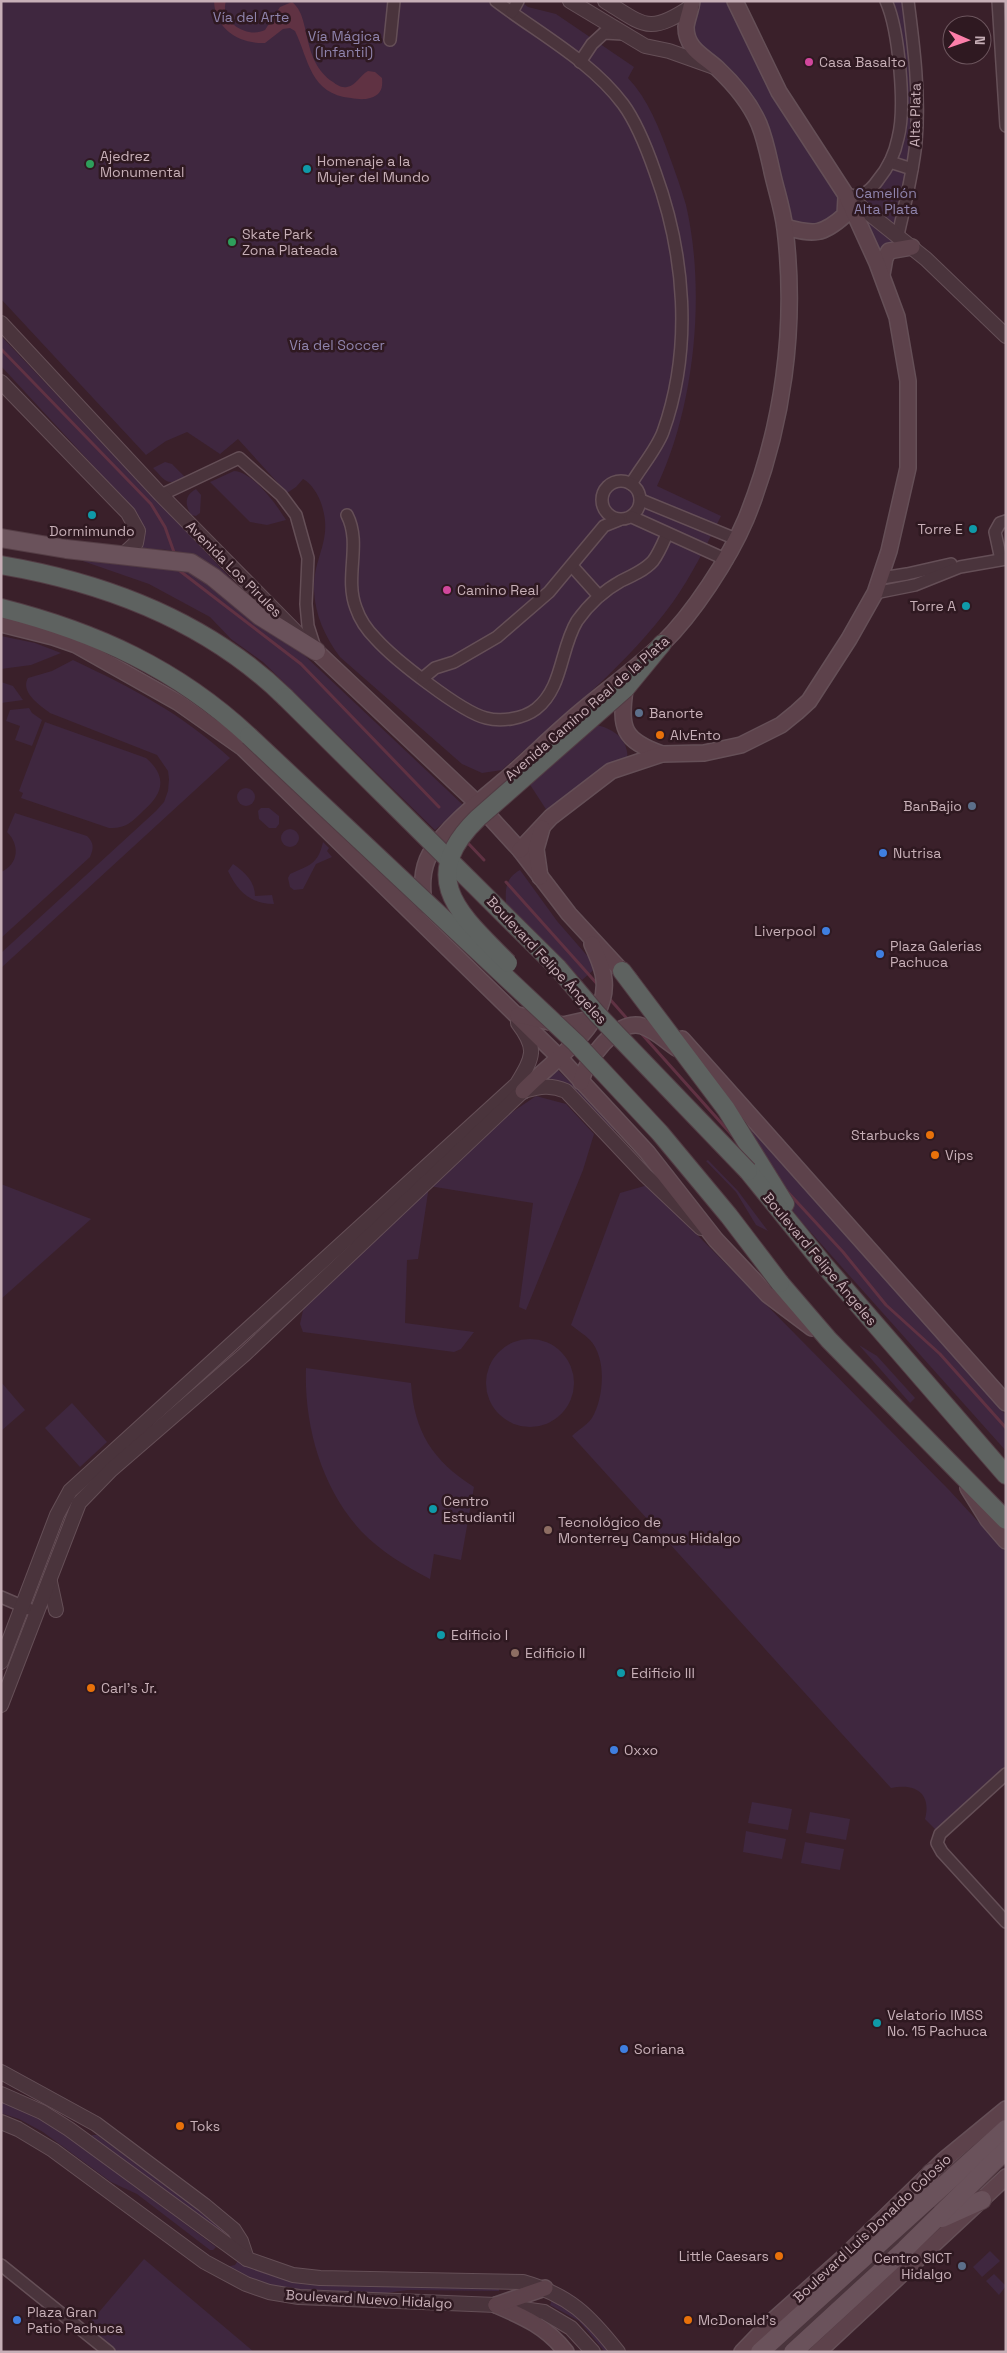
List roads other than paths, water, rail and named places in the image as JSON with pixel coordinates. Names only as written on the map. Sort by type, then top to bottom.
[{"type":"highway","name":"Boulevard Felipe Ángeles","points":[[5,560],[86,583],[136,600],[192,627],[229,650],[270,683],[551,961],[597,1014],[748,1171],[824,1265],[973,1440],[1006,1475]]},
{"type":"highway","points":[[1,608],[47,620],[92,636],[136,655],[171,675],[232,720],[576,1043],[660,1134],[729,1216],[780,1283],[828,1340],[1006,1520]]},
{"type":"highway","points":[[544,1012],[532,990],[461,913],[453,900],[448,882],[449,862],[458,840],[465,831],[625,689],[662,644]]},
{"type":"highway","points":[[622,971],[740,1128],[824,1265]]},
{"type":"main road","points":[[520,850],[552,817],[611,771],[662,754],[704,753],[741,745],[780,725],[809,701],[849,639],[876,593],[882,578],[908,468],[908,382],[897,317],[882,275],[846,195],[778,92],[733,2]]},
{"type":"main road","name":"Avenida Camino Real de la Plata","points":[[427,927],[422,887],[424,868],[430,854],[477,803],[578,714],[662,644],[681,623],[726,560],[763,476],[779,415],[790,306],[785,227],[760,126],[748,102],[718,69],[697,53],[691,45],[686,26],[695,3]]},
{"type":"main road","points":[[785,227],[802,232],[823,231],[845,214],[846,195]]},
{"type":"main road","points":[[882,275],[885,258],[889,251],[897,248],[912,247]]},
{"type":"main road","points":[[1,538],[46,546],[191,563],[213,577],[260,616],[316,651]]},
{"type":"main road","points":[[1,624],[53,637],[76,645],[179,702],[243,748],[502,1000],[558,1058],[657,1163],[716,1240],[768,1295],[828,1340]]},
{"type":"main road","name":"Avenida Los Pirules","points":[[316,651],[477,803],[520,850],[540,878],[589,936]]},
{"type":"main road","points":[[625,689],[622,715],[625,730],[635,742],[646,749],[662,754]]},
{"type":"main road","points":[[453,779],[464,786],[479,788],[492,787],[501,783]]},
{"type":"main road","points":[[540,878],[536,849],[543,827]]},
{"type":"main road","points":[[589,936],[1006,1403]]},
{"type":"main road","points":[[523,1091],[582,1036],[594,1018],[604,996],[602,967],[589,936]]},
{"type":"main road","points":[[516,1015],[563,1025],[594,1018]]},
{"type":"main road","points":[[580,1082],[585,1066],[596,1052],[617,1032],[629,1026],[642,1026],[683,1053]]},
{"type":"main road","points":[[961,1476],[988,1520],[1006,1541]]},
{"type":"main road","name":"Boulevard Luis Donaldo Colosio","points":[[742,2352],[770,2323],[844,2257],[931,2173],[1006,2109]]},
{"type":"main road","name":"Boulevard Luis Donaldo Colosio","points":[[793,2352],[905,2249],[964,2190],[976,2167],[1006,2129]]},
{"type":"main road","name":"Boulevard Luis Donaldo Colosio","points":[[760,2352],[892,2234],[976,2167],[1006,2150]]},
{"type":"main road","points":[[892,2234],[931,2173]]},
{"type":"main road","points":[[818,2352],[1006,2178]]},
{"type":"main road","points":[[930,2223],[982,2200]]},
{"type":"main road","points":[[496,2305],[545,2288]]},
{"type":"main road","points":[[496,2305],[535,2322],[557,2339],[566,2352]]},
{"type":"street","points":[[390,40],[394,1]]},
{"type":"street","points":[[496,1],[580,62],[623,104],[647,148],[667,203],[677,252],[681,291],[680,342],[673,392],[662,433],[632,484]]},
{"type":"street","points":[[512,12],[518,1]]},
{"type":"street","points":[[570,1],[646,46],[669,51],[718,69]]},
{"type":"street","points":[[605,1],[642,24],[651,26],[674,18],[695,3]]},
{"type":"street","name":"Alta Plata","points":[[846,195],[861,195],[871,189],[890,162],[898,138],[901,120],[897,44],[894,25],[886,1]]},
{"type":"street","name":"Alta Plata","points":[[898,235],[916,141],[917,96],[908,1]]},
{"type":"street","points":[[998,1],[1003,38],[1006,126]]},
{"type":"street","points":[[580,62],[592,44],[604,33],[623,34]]},
{"type":"street","name":"Alta Plata","points":[[890,162],[912,169]]},
{"type":"street","points":[[846,195],[898,235],[999,322],[1006,336]]},
{"type":"street","name":"Avenida Los Pirules","points":[[1,323],[161,495],[316,651]]},
{"type":"street","points":[[1,382],[128,513],[138,530],[136,543],[123,555]]},
{"type":"street","points":[[161,495],[239,458],[281,495],[296,515],[308,558],[306,604],[308,626],[316,651]]},
{"type":"street","points":[[424,678],[435,668],[454,662],[497,637],[549,592],[604,526],[632,517],[637,513],[641,500],[640,493],[632,484],[626,481],[614,482],[608,486],[602,496],[603,507],[607,514],[619,520]]},
{"type":"street","points":[[641,500],[736,539]]},
{"type":"street","points":[[347,515],[354,534],[350,588],[364,626],[390,653],[468,711],[486,718],[503,720],[522,716],[536,709],[546,699],[556,683],[568,640],[586,609],[599,596],[653,561],[667,534]]},
{"type":"street","points":[[632,517],[726,560]]},
{"type":"street","points":[[1003,557],[995,532],[1000,523],[1006,521]]},
{"type":"street","points":[[882,578],[1003,557]]},
{"type":"street","points":[[876,593],[915,585],[960,567],[1003,557]]},
{"type":"street","points":[[572,566],[599,596]]},
{"type":"street","points":[[1,1705],[79,1503],[111,1470],[259,1341],[517,1084],[531,1062],[532,1046],[528,1036],[502,1000]]},
{"type":"street","points":[[1,1662],[57,1515],[70,1492],[247,1330],[394,1205],[523,1091],[543,1086],[556,1086],[566,1091],[645,1175],[683,1212],[716,1240]]},
{"type":"street","points":[[247,1330],[259,1341]]},
{"type":"street","points":[[50,1580],[56,1610]]},
{"type":"street","points":[[1,1597],[37,1613]]},
{"type":"street","points":[[1006,1774],[940,1834],[937,1843],[942,1852],[1006,1922]]},
{"type":"street","points":[[1,2072],[48,2097],[108,2133],[230,2226],[241,2241],[247,2259]]},
{"type":"street","name":"Boulevard Nuevo Hidalgo","points":[[1,2094],[42,2112],[69,2128],[247,2259],[293,2275],[320,2278],[523,2282],[545,2288],[580,2308],[618,2352]]},
{"type":"street","points":[[42,2112],[48,2097]]},
{"type":"street","name":"Boulevard Nuevo Hidalgo","points":[[1,2122],[18,2129],[53,2150],[206,2262],[246,2284],[269,2292],[299,2297],[496,2305],[544,2312],[571,2328],[592,2352]]},
{"type":"street","points":[[69,2128],[108,2133]]},
{"type":"street","points":[[778,2352],[911,2229],[964,2190]]},
{"type":"street","points":[[206,2262],[215,2259],[227,2245],[231,2233],[230,2226]]},
{"type":"street","points":[[1,2265],[109,2352]]},
{"type":"waterway","points":[[1,349],[151,504],[165,527],[175,555]]},
{"type":"waterway","points":[[179,568],[180,571],[301,664],[439,807]]},
{"type":"waterway","points":[[467,842],[484,860]]},
{"type":"waterway","points":[[506,882],[599,986]]},
{"type":"waterway","points":[[608,997],[630,1022]]},
{"type":"waterway","points":[[640,1032],[732,1135]]},
{"type":"waterway","points":[[784,1188],[843,1252],[886,1305],[940,1354],[1006,1428]]},
{"type":"place","name":"Casa Basalto","points":[[809,62]]},
{"type":"place","name":"Ajedrez Monumental","points":[[90,164]]},
{"type":"place","name":"Homenaje a la Mujer del Mundo","points":[[307,169]]},
{"type":"place","name":"Skate Park Zona Plateada","points":[[232,242]]},
{"type":"place","name":"Dormimundo","points":[[92,515]]},
{"type":"place","name":"Torre E","points":[[973,529]]},
{"type":"place","name":"Camino Real","points":[[447,590]]},
{"type":"place","name":"Torre A","points":[[966,606]]},
{"type":"place","name":"Banorte","points":[[639,713]]},
{"type":"place","name":"AlvEnto","points":[[660,735]]},
{"type":"place","name":"BanBajio","points":[[972,806]]},
{"type":"place","name":"Nutrisa","points":[[883,853]]},
{"type":"place","name":"Liverpool","points":[[826,931]]},
{"type":"place","name":"Plaza Galerias Pachuca","points":[[880,954]]},
{"type":"place","name":"Starbucks","points":[[930,1135]]},
{"type":"place","name":"Vips","points":[[935,1155]]},
{"type":"place","name":"Centro Estudiantil","points":[[433,1509]]},
{"type":"place","name":"Tecnológico de Monterrey Campus Hidalgo","points":[[548,1530]]},
{"type":"place","name":"Edificio I","points":[[441,1635]]},
{"type":"place","name":"Edificio II","points":[[515,1653]]},
{"type":"place","name":"Edificio III","points":[[621,1673]]},
{"type":"place","name":"Carl's Jr.","points":[[91,1688]]},
{"type":"place","name":"Oxxo","points":[[614,1750]]},
{"type":"place","name":"Velatorio IMSS No. 15 Pachuca","points":[[877,2023]]},
{"type":"place","name":"Soriana","points":[[624,2049]]},
{"type":"place","name":"Toks","points":[[180,2126]]},
{"type":"place","name":"Little Caesars","points":[[779,2256]]},
{"type":"place","name":"Centro SICT Hidalgo","points":[[962,2266]]},
{"type":"place","name":"Plaza Gran Patio Pachuca","points":[[17,2320]]},
{"type":"place","name":"McDonald's","points":[[688,2320]]},
{"type":"park label","name":"Vía del Arte","points":[[251,17]]},
{"type":"park label","name":"Vía Mágica (Infantil)","points":[[344,44]]},
{"type":"park label","name":"Camellón Alta Plata","points":[[886,202]]},
{"type":"park label","name":"Vía del Soccer","points":[[337,345]]}]
